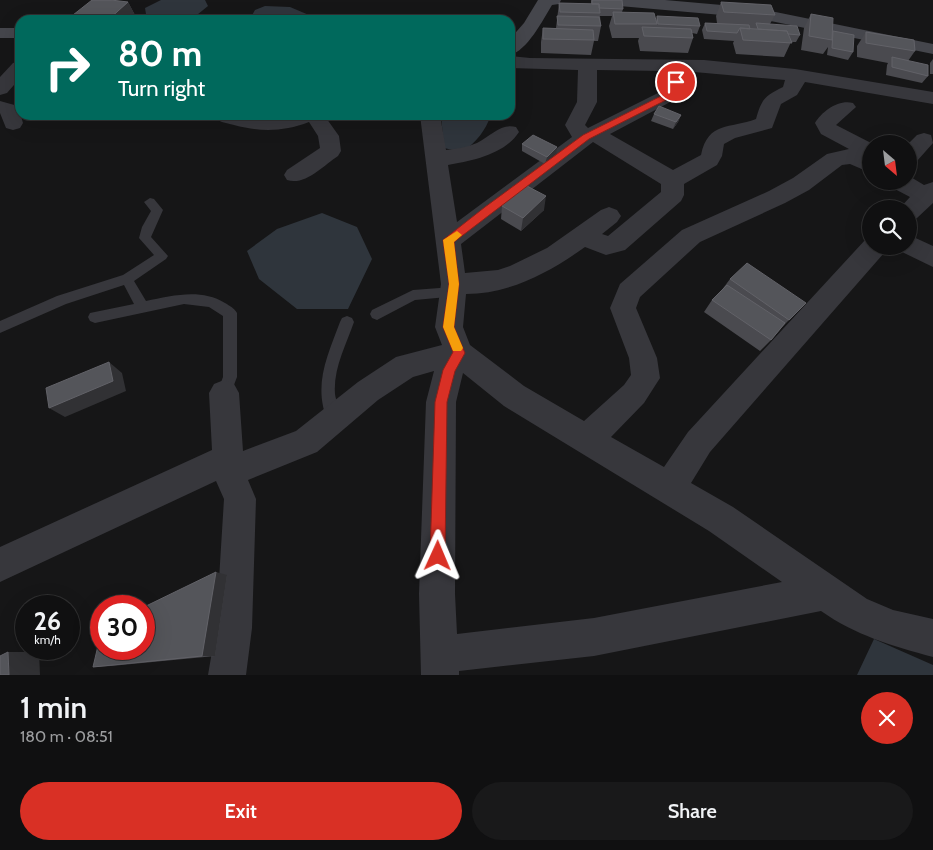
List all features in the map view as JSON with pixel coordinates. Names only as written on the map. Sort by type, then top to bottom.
[{"type":"street","points":[[515,44],[531,26],[544,0]]},
{"type":"street","points":[[608,0],[707,4],[933,49]]},
{"type":"street","points":[[0,33],[15,33]]},
{"type":"street","points":[[515,62],[704,66],[795,75],[933,98]]},
{"type":"street","points":[[588,65],[587,102],[575,125],[577,130],[672,180]]},
{"type":"street","points":[[448,240],[460,234],[489,209],[589,135],[668,96],[674,89],[676,82],[672,66]]},
{"type":"street","points":[[0,89],[15,72]]},
{"type":"street","points":[[672,180],[706,163],[711,157],[712,145],[726,133],[765,123],[771,103],[796,85],[795,75]]},
{"type":"street","points":[[0,107],[11,110],[13,123]]},
{"type":"street","points":[[846,107],[825,123],[828,129],[862,147]]},
{"type":"street","points":[[239,120],[251,124],[275,125],[297,120]]},
{"type":"street","points":[[295,175],[330,151],[332,144],[317,120]]},
{"type":"street","points":[[431,120],[454,288],[449,327],[459,353],[514,396],[721,519],[854,613],[894,628],[933,638]]},
{"type":"street","points":[[437,159],[477,152],[492,145],[508,132]]},
{"type":"street","points":[[918,146],[924,140]]},
{"type":"street","points":[[587,439],[634,394],[646,378],[643,358],[622,308],[629,291],[691,236],[777,197],[801,184],[835,159],[847,156],[862,161]]},
{"type":"street","points":[[918,179],[931,190]]},
{"type":"street","points":[[585,234],[598,244],[607,246],[616,243],[672,195],[672,180]]},
{"type":"street","points":[[918,186],[931,190]]},
{"type":"street","points":[[917,204],[931,190]]},
{"type":"street","points":[[454,288],[513,276],[548,260],[609,216]]},
{"type":"street","points":[[917,248],[933,257]]},
{"type":"street","points":[[669,488],[700,442],[867,255]]},
{"type":"street","points":[[0,565],[228,466],[306,442],[368,391],[406,366],[459,353]]},
{"type":"street","points":[[459,353],[449,370],[441,402],[436,594],[440,665],[825,592]]},
{"type":"street","points":[[224,393],[228,466],[240,499],[234,628],[227,675]]},
{"type":"lane","points":[[0,327],[62,300],[127,279],[162,256],[145,238],[148,227],[157,210],[150,202]]},
{"type":"lane","points":[[127,279],[142,307]]},
{"type":"lane","points":[[377,314],[413,295],[454,288]]},
{"type":"lane","points":[[95,317],[184,299],[212,302],[230,313],[230,377],[224,393]]},
{"type":"lane","points":[[334,419],[328,394],[329,373],[347,322]]},
{"type":"shaded area","points":[[161,0],[205,0],[208,6],[197,15],[146,15],[145,8]]},
{"type":"shaded area","points":[[265,6],[290,7],[309,15],[252,15],[255,10]]},
{"type":"shaded area","points":[[441,120],[489,120],[480,136],[462,152],[444,148]]},
{"type":"shaded area","points":[[322,213],[357,227],[372,259],[348,309],[297,309],[259,279],[247,251],[277,229]]},
{"type":"shaded area","points":[[874,639],[933,665],[933,675],[857,675]]},
{"type":"building","points":[[92,0],[128,2],[114,15],[73,15]]},
{"type":"building","points":[[592,0],[622,0],[623,9],[599,8],[599,4],[592,4]]},
{"type":"building","points":[[721,2],[771,5],[775,15],[724,12]]},
{"type":"building","points":[[559,3],[599,4],[600,13],[560,12]]},
{"type":"building","points":[[613,12],[654,13],[657,24],[615,24]]},
{"type":"building","points":[[811,14],[833,18],[832,40],[809,36]]},
{"type":"building","points":[[557,16],[599,17],[601,26],[558,25]]},
{"type":"building","points":[[657,16],[698,18],[700,26],[658,24]]},
{"type":"building","points":[[705,23],[749,25],[750,29],[740,28],[737,33],[707,31]]},
{"type":"building","points":[[756,23],[797,26],[800,35],[788,34],[787,31],[758,29]]},
{"type":"building","points":[[642,27],[691,29],[693,38],[644,36]]},
{"type":"building","points":[[543,28],[593,30],[594,40],[543,39]]},
{"type":"building","points":[[740,28],[787,31],[792,43],[743,40]]},
{"type":"building","points":[[833,31],[854,35],[853,52],[832,48]]},
{"type":"building","points":[[866,32],[914,40],[915,51],[866,43]]},
{"type":"building","points":[[892,57],[928,65],[928,76],[892,67]]},
{"type":"building","points":[[659,106],[681,115],[676,122],[654,114]]},
{"type":"building","points":[[533,135],[557,147],[547,157],[522,144]]},
{"type":"building","points":[[525,185],[546,196],[523,218],[502,206]]},
{"type":"building","points":[[747,263],[806,303],[789,320],[730,279]]},
{"type":"building","points":[[727,285],[785,323],[771,340],[712,300]]},
{"type":"building","points":[[109,362],[113,381],[49,408],[46,388]]},
{"type":"building","points":[[216,572],[202,656],[93,667],[95,660],[155,660],[155,602]]},
{"type":"building","points":[[8,652],[9,675],[0,675],[0,656]]},
{"type":"slow traffic","points":[[457,235],[448,240],[454,284],[449,327],[457,348]]},
{"type":"route","points":[[438,556],[441,402],[449,370],[459,353],[449,327],[454,284],[448,240],[460,234],[489,209],[586,137],[668,96],[674,89],[676,82]]}]
